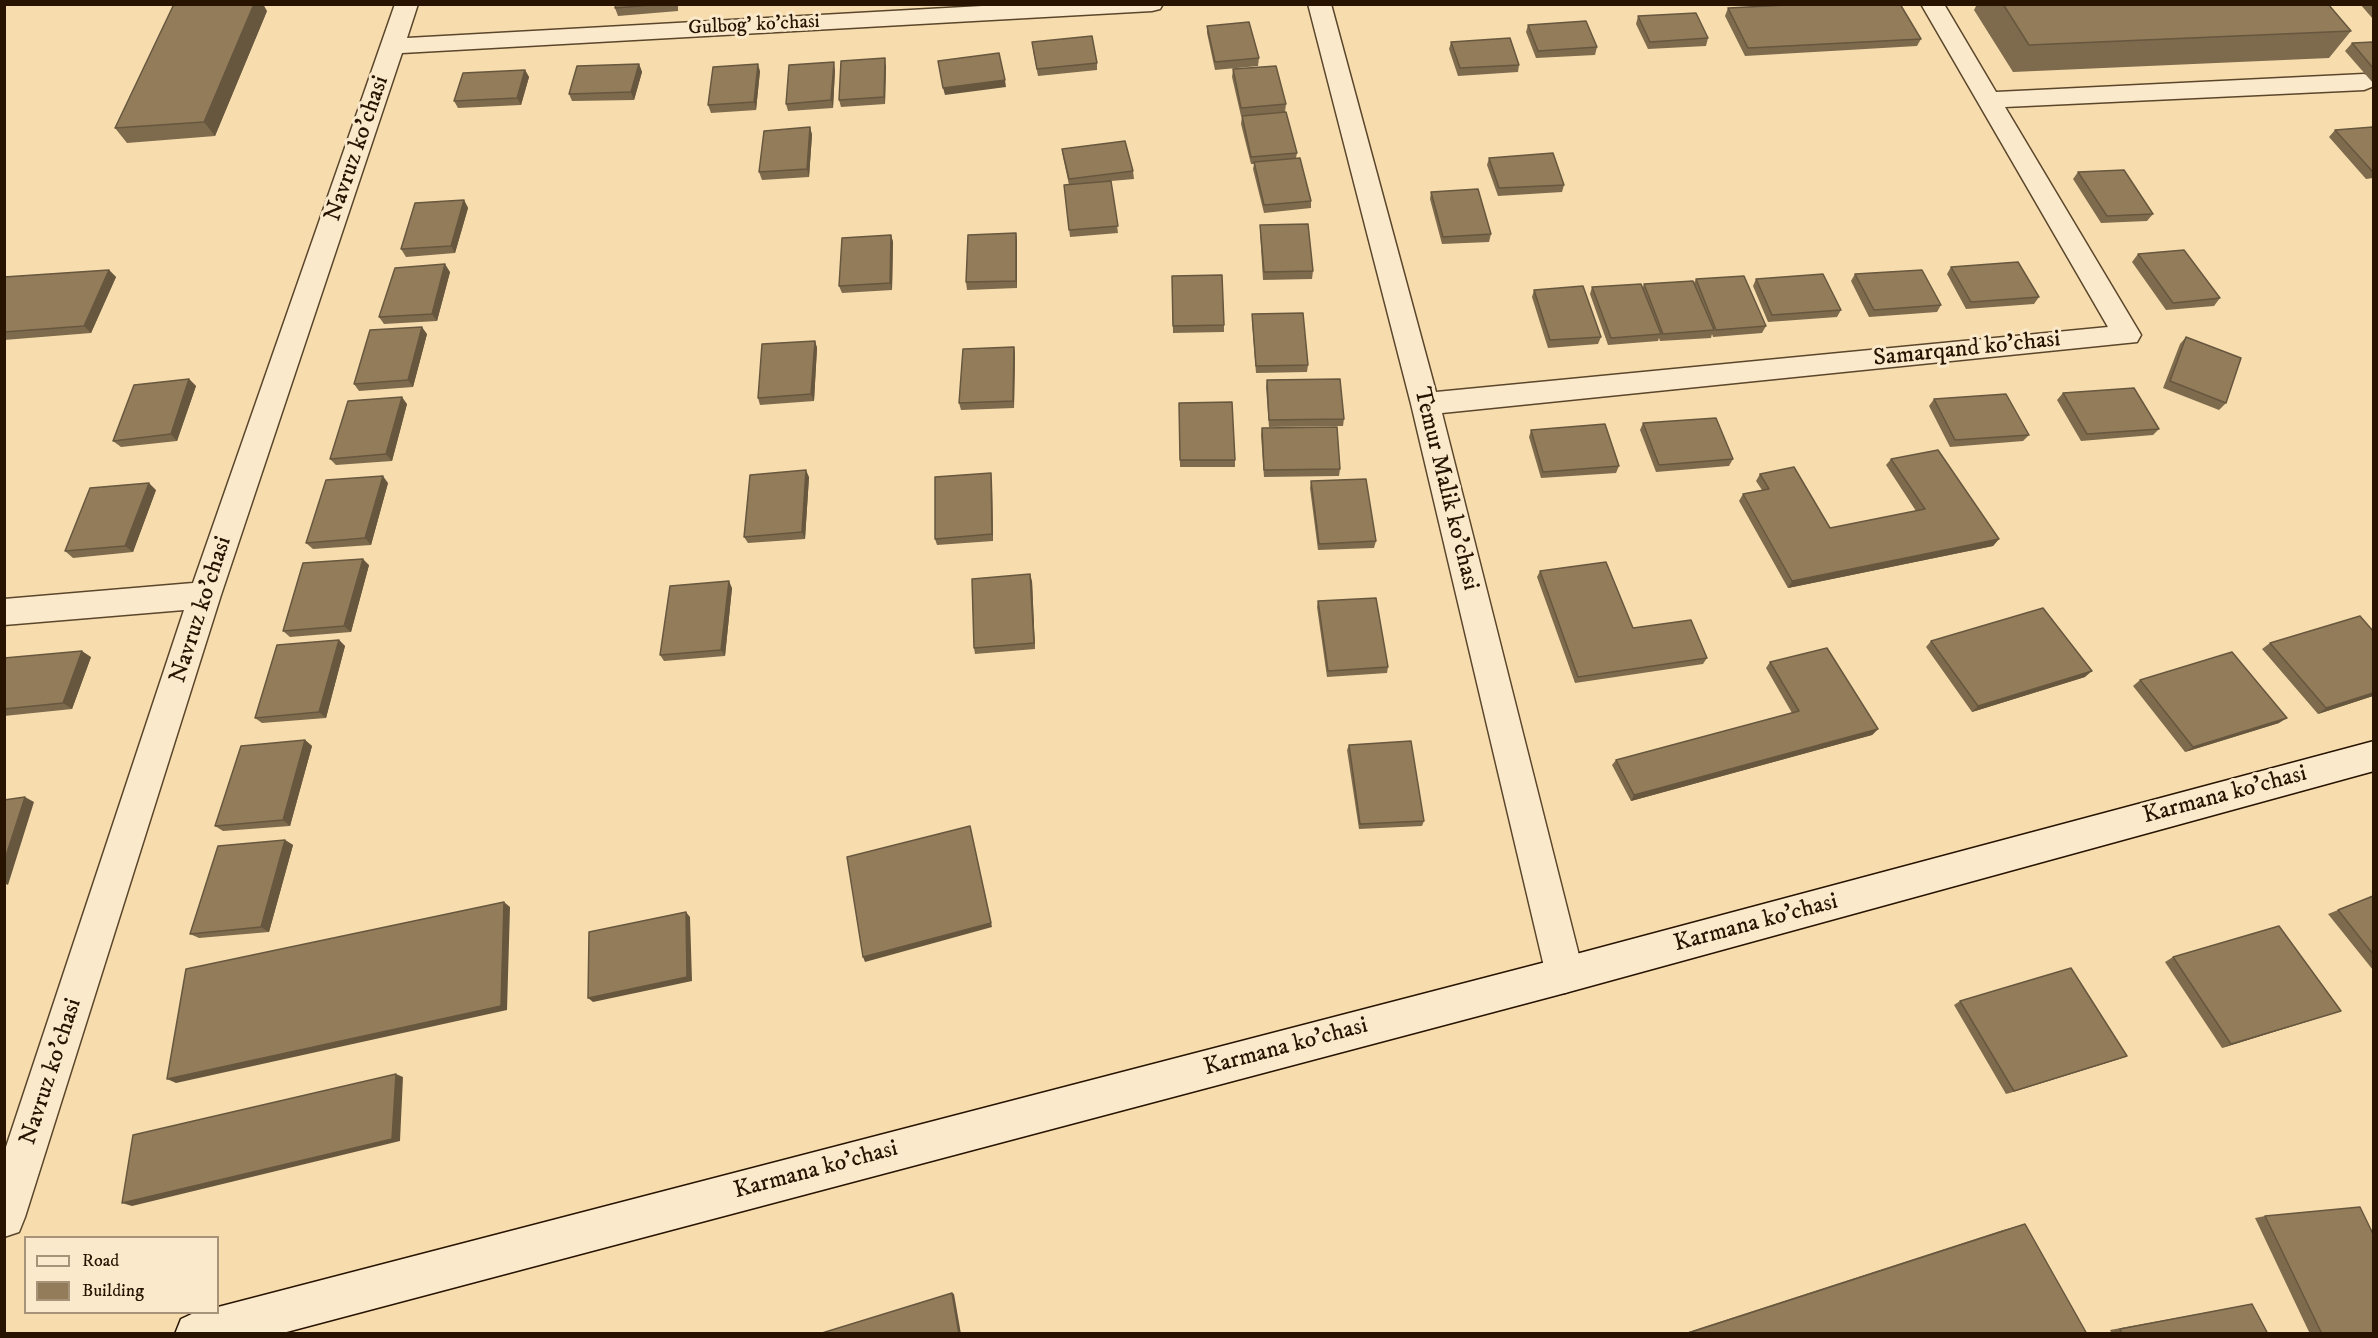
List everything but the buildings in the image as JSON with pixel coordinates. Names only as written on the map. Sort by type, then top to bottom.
[{"type":"street","name":"Navruz ko'chasi","points":[[4,1217],[206,595],[407,4]]},
{"type":"street","name":"Gulbog' ko'chasi","points":[[393,46],[1152,4]]},
{"type":"street","name":"Temur Malik ko'chasi","points":[[1319,4],[1425,404],[1565,975]]},
{"type":"street","name":"Samarqand ko'chasi","points":[[1425,404],[2127,334],[1932,4]]},
{"type":"street","points":[[1988,100],[2364,82]]},
{"type":"street","points":[[4,612],[206,595]]},
{"type":"street","name":"Karmana ko'chasi","points":[[196,1334],[1565,975],[2373,756]]}]
